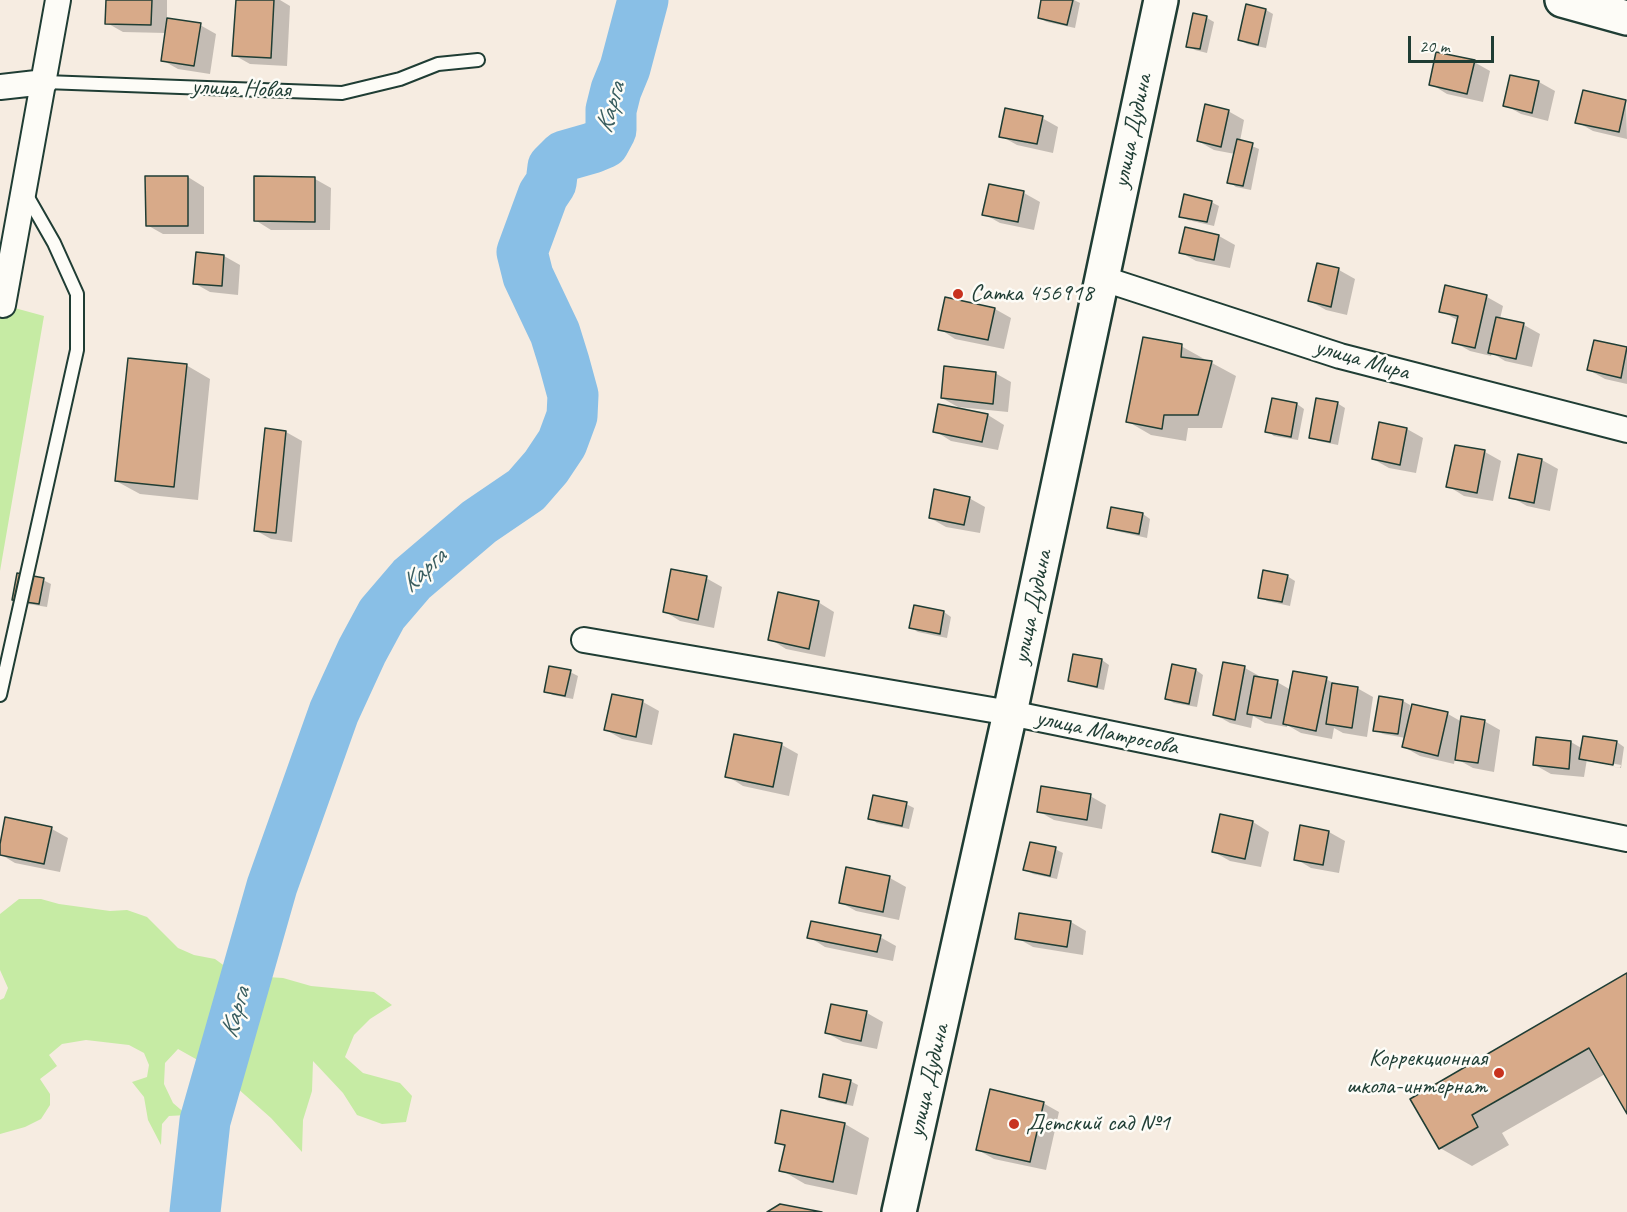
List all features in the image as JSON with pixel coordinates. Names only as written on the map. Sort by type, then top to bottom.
[{"type":"street","points":[[2,312],[58,0]]},
{"type":"street","name":"улица Дудина","points":[[899,1212],[1010,713],[1161,0]]},
{"type":"street","points":[[1562,0],[1627,18]]},
{"type":"street","name":"улица Новая","points":[[0,87],[45,82]]},
{"type":"street","name":"улица Мира","points":[[1101,279],[1340,356],[1627,430]]},
{"type":"street","name":"улица Матросова","points":[[584,640],[1010,713],[1627,839]]},
{"type":"lane","name":"улица Новая","points":[[45,82],[342,93],[400,79],[438,64],[478,60]]},
{"type":"lane","points":[[0,695],[76,350],[76,294],[54,243],[23,190]]},
{"type":"green space","points":[[0,304],[44,316],[0,571]]},
{"type":"green space","points":[[19,899],[41,899],[59,904],[110,911],[127,910],[147,917],[178,948],[194,955],[215,959],[237,975],[283,978],[311,986],[374,992],[392,1005],[370,1019],[354,1035],[345,1057],[363,1073],[400,1083],[412,1096],[406,1122],[382,1124],[357,1115],[343,1093],[313,1061],[312,1091],[303,1120],[302,1152],[271,1118],[219,1072],[178,1049],[165,1063],[164,1084],[173,1103],[187,1115],[169,1116],[162,1124],[161,1145],[148,1120],[144,1097],[132,1082],[147,1077],[149,1065],[144,1053],[129,1045],[86,1040],[62,1044],[49,1055],[57,1066],[40,1079],[50,1094],[50,1105],[41,1119],[25,1127],[0,1134],[0,1000],[4,998],[8,988],[0,970],[0,914]]},
{"type":"building","points":[[106,0],[152,0],[151,25],[105,24]]},
{"type":"building","points":[[236,0],[274,0],[271,58],[232,56]]},
{"type":"building","points":[[1041,0],[1073,0],[1067,25],[1038,18]]},
{"type":"building","points":[[1246,4],[1266,9],[1258,45],[1238,40]]},
{"type":"building","points":[[1193,13],[1207,16],[1200,49],[1186,47]]},
{"type":"building","points":[[167,18],[201,23],[194,66],[161,61]]},
{"type":"building","points":[[1436,52],[1475,60],[1467,94],[1429,85]]},
{"type":"building","points":[[1510,75],[1539,81],[1532,113],[1503,106]]},
{"type":"building","points":[[1583,90],[1626,100],[1619,132],[1575,123]]},
{"type":"building","points":[[1205,104],[1229,110],[1221,147],[1197,141]]},
{"type":"building","points":[[1005,108],[1043,116],[1037,144],[999,137]]},
{"type":"building","points":[[1237,139],[1253,143],[1243,186],[1227,183]]},
{"type":"building","points":[[145,176],[188,176],[188,226],[146,226]]},
{"type":"building","points":[[254,176],[315,177],[315,222],[254,221]]},
{"type":"building","points":[[989,184],[1024,191],[1018,222],[982,215]]},
{"type":"building","points":[[1184,194],[1212,201],[1207,222],[1179,217]]},
{"type":"building","points":[[1185,227],[1219,235],[1214,260],[1179,253]]},
{"type":"building","points":[[196,252],[224,255],[222,286],[193,284]]},
{"type":"building","points":[[1317,263],[1339,268],[1331,307],[1308,301]]},
{"type":"building","points":[[1445,285],[1487,295],[1475,348],[1452,343],[1458,316],[1439,312]]},
{"type":"building","points":[[945,297],[995,308],[988,340],[938,330]]},
{"type":"building","points":[[1496,317],[1524,323],[1516,359],[1488,353]]},
{"type":"building","points":[[1143,337],[1182,344],[1181,357],[1212,361],[1198,415],[1164,415],[1162,429],[1126,422]]},
{"type":"building","points":[[1594,340],[1627,347],[1621,378],[1587,370]]},
{"type":"building","points":[[128,358],[187,364],[174,487],[115,481]]},
{"type":"building","points":[[944,366],[996,372],[993,404],[941,398]]},
{"type":"building","points":[[1272,398],[1297,403],[1291,437],[1265,432]]},
{"type":"building","points":[[1316,398],[1338,402],[1330,442],[1309,438]]},
{"type":"building","points":[[938,404],[988,414],[982,442],[933,432]]},
{"type":"building","points":[[1379,422],[1407,428],[1400,465],[1372,459]]},
{"type":"building","points":[[265,428],[286,431],[276,533],[254,531]]},
{"type":"building","points":[[1455,445],[1485,450],[1477,493],[1446,487]]},
{"type":"building","points":[[1518,454],[1542,459],[1534,503],[1509,498]]},
{"type":"building","points":[[934,489],[970,497],[964,525],[929,518]]},
{"type":"building","points":[[1111,507],[1143,513],[1139,534],[1107,528]]},
{"type":"building","points":[[671,569],[707,576],[698,620],[663,612]]},
{"type":"building","points":[[1263,570],[1288,575],[1282,602],[1258,598]]},
{"type":"building","points":[[17,573],[44,578],[39,604],[12,600]]},
{"type":"building","points":[[778,592],[819,601],[809,649],[768,640]]},
{"type":"building","points":[[914,605],[944,611],[940,634],[909,628]]},
{"type":"building","points":[[1073,654],[1102,659],[1097,687],[1068,681]]},
{"type":"building","points":[[1223,662],[1245,666],[1235,720],[1213,715]]},
{"type":"building","points":[[1172,664],[1196,669],[1189,704],[1165,699]]},
{"type":"building","points":[[549,666],[571,670],[565,696],[544,692]]},
{"type":"building","points":[[1293,671],[1327,677],[1316,731],[1283,724]]},
{"type":"building","points":[[1254,676],[1278,680],[1271,718],[1247,714]]},
{"type":"building","points":[[1332,683],[1358,687],[1352,728],[1326,724]]},
{"type":"building","points":[[612,694],[643,700],[636,737],[604,730]]},
{"type":"building","points":[[1379,696],[1403,700],[1398,734],[1373,731]]},
{"type":"building","points":[[1412,704],[1448,712],[1438,756],[1402,747]]},
{"type":"building","points":[[1461,716],[1485,720],[1478,763],[1455,760]]},
{"type":"building","points":[[734,734],[782,743],[773,787],[725,777]]},
{"type":"building","points":[[1583,736],[1617,741],[1613,765],[1579,759]]},
{"type":"building","points":[[1536,737],[1571,741],[1569,769],[1533,765]]},
{"type":"building","points":[[1041,786],[1091,794],[1087,820],[1037,812]]},
{"type":"building","points":[[873,795],[907,802],[902,826],[868,819]]},
{"type":"building","points":[[1220,814],[1253,821],[1245,859],[1212,852]]},
{"type":"building","points":[[5,817],[52,827],[44,864],[0,855]]},
{"type":"building","points":[[1300,825],[1329,831],[1323,865],[1294,860]]},
{"type":"building","points":[[1030,842],[1056,847],[1050,876],[1023,870]]},
{"type":"building","points":[[846,867],[890,876],[883,912],[839,903]]},
{"type":"building","points":[[1019,913],[1071,921],[1067,947],[1015,939]]},
{"type":"building","points":[[811,921],[881,935],[877,952],[807,938]]},
{"type":"building","name":"Коррекционная школа-интернат","points":[[1627,973],[1627,1114],[1589,1048],[1472,1115],[1478,1127],[1439,1149],[1410,1099]]},
{"type":"building","points":[[831,1004],[867,1011],[861,1041],[825,1033]]},
{"type":"building","points":[[823,1074],[851,1080],[846,1103],[819,1097]]},
{"type":"building","points":[[990,1089],[1044,1102],[1030,1162],[976,1150]]},
{"type":"building","points":[[781,1110],[845,1123],[833,1182],[779,1171],[785,1145],[775,1143]]},
{"type":"building","points":[[780,1204],[822,1212],[767,1212]]},
{"type":"waterway","name":"Карга","points":[[195,1212],[205,1121],[272,886],[334,712],[362,651],[382,614],[412,579],[479,522],[526,490],[546,467],[562,443],[572,416],[573,395],[564,362],[555,333],[528,276],[522,252],[543,195],[551,183],[553,167],[564,156],[604,143],[611,130],[611,110],[643,0]]},
{"type":"place","name":"Сатка 456918","points":[[958,294]]},
{"type":"place","name":"Коррекционная школа-интернат","points":[[1499,1073]]},
{"type":"place","name":"Детский сад №1","points":[[1014,1124]]}]
